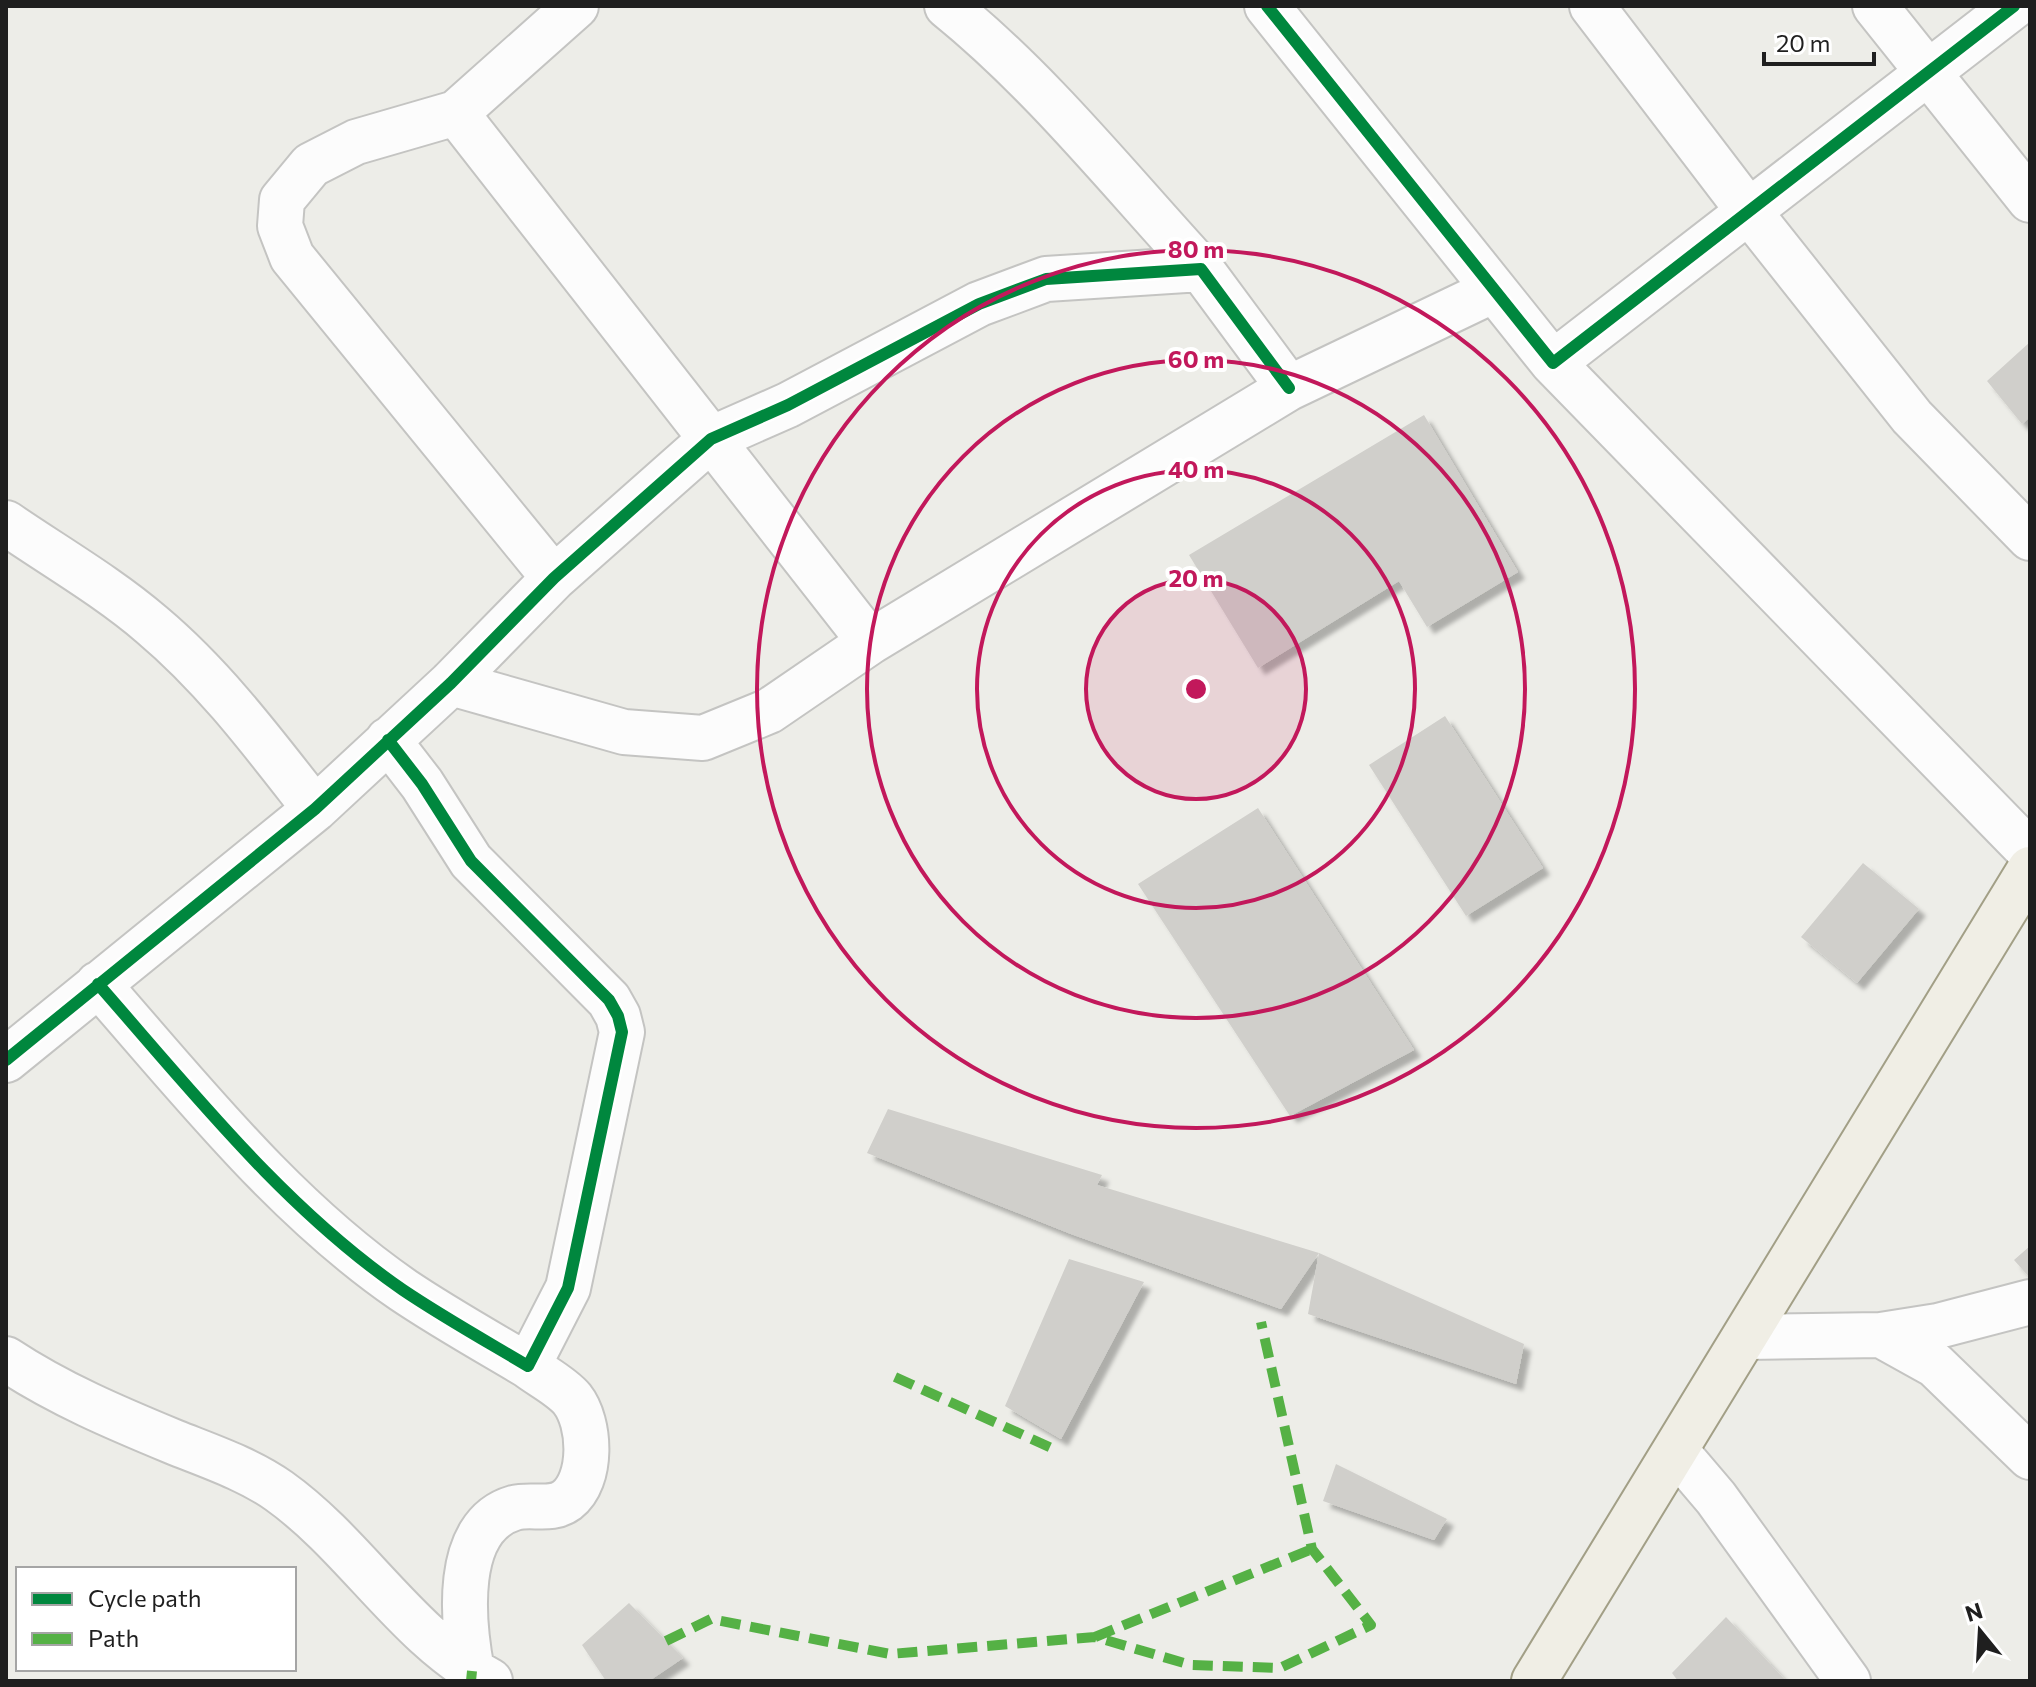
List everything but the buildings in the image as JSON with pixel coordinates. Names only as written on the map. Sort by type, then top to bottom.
[{"type":"main road","points":[[1534,1681],[1747,1337],[2030,869]]},
{"type":"street","points":[[554,578],[292,257],[280,226],[282,200],[311,165],[356,142],[456,113],[576,6]]},
{"type":"street","points":[[947,6],[974,28],[1060,115],[1201,269],[1289,388]]},
{"type":"street","points":[[1267,6],[1492,291],[1553,363],[2030,852]]},
{"type":"street","points":[[1592,6],[1747,209],[1912,417],[2030,538]]},
{"type":"street","points":[[1875,6],[2030,200]]},
{"type":"street","points":[[1553,363],[1747,209],[2014,6]]},
{"type":"street","points":[[456,113],[870,642]]},
{"type":"street","points":[[6,1060],[315,809],[451,683],[554,578],[711,439],[788,405],[979,304],[1046,279],[1201,269]]},
{"type":"street","points":[[451,683],[624,732],[703,738],[769,711],[870,642],[1289,388],[1492,291]]},
{"type":"street","points":[[6,523],[150,623],[185,655],[246,721],[315,809]]},
{"type":"street","points":[[388,740],[422,784],[471,861],[609,1000],[622,1032],[568,1288],[528,1366]]},
{"type":"street","points":[[98,984],[229,1135],[321,1223],[402,1289],[528,1366],[570,1397],[578,1408],[583,1422],[587,1469],[583,1483],[566,1501],[550,1507],[513,1508],[495,1518],[477,1542],[465,1586],[463,1622],[481,1676]]},
{"type":"street","points":[[1747,1337],[1881,1335],[1938,1326],[2030,1302]]},
{"type":"street","points":[[1881,1335],[1935,1365],[2030,1457]]},
{"type":"street","points":[[6,1359],[92,1408],[226,1463],[278,1491],[428,1636],[481,1676]]},
{"type":"street","points":[[1676,1451],[1716,1498],[1848,1681]]},
{"type":"marked path","points":[[666,1641],[711,1619],[890,1654],[1095,1637],[1191,1665],[1280,1668],[1371,1625],[1312,1549],[1261,1322]]},
{"type":"marked path","points":[[895,1377],[1056,1450]]},
{"type":"marked path","points":[[1095,1637],[1312,1549]]},
{"type":"marked path","points":[[471,1681],[472,1671]]},
{"type":"cycle path","points":[[1267,6],[1553,363],[2014,6]]},
{"type":"cycle path","points":[[6,1060],[315,809],[451,683],[554,578],[711,439],[788,405],[979,304],[1046,279],[1201,269],[1289,388]]},
{"type":"cycle path","points":[[98,984],[204,1106],[318,1223],[403,1290],[528,1366],[568,1288],[622,1032],[609,1000],[471,861],[422,784],[388,740]]}]
